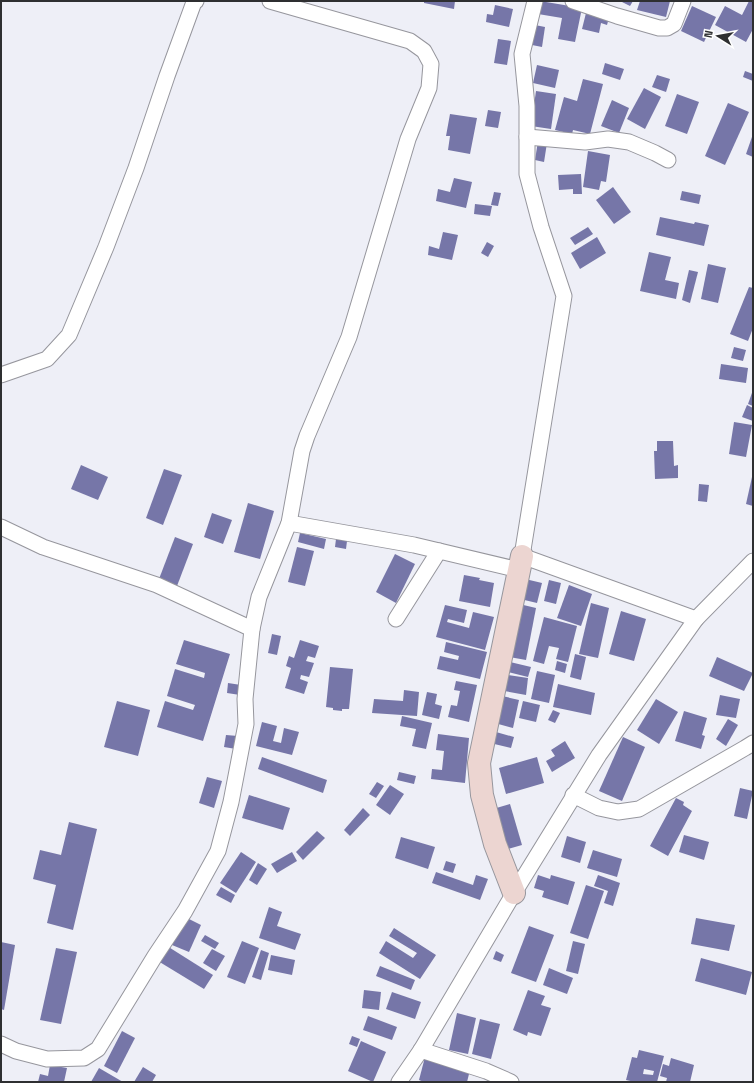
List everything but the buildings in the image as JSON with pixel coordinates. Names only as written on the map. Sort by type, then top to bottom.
[{"type":"street","points":[[1,375],[47,359],[69,335],[106,247],[136,168],[194,1]]},
{"type":"street","points":[[1,1044],[16,1051],[47,1059],[84,1058],[98,1049],[155,956],[185,911],[218,851],[246,724],[245,699],[252,629],[259,597],[289,523],[302,451],[349,338],[408,139],[429,88],[431,64],[424,51],[410,41],[270,1]]},
{"type":"street","points":[[514,893],[495,844],[482,795],[479,763],[520,563],[564,296],[540,227],[527,174],[526,106],[522,54],[535,1]]},
{"type":"street","points":[[573,1],[659,28],[668,28],[674,24],[684,1]]},
{"type":"street","points":[[527,137],[585,142],[608,139],[629,142],[668,160]]},
{"type":"street","points":[[289,523],[414,545],[438,551],[520,563],[696,619]]},
{"type":"street","points":[[1,527],[43,547],[157,585],[252,629]]},
{"type":"street","points":[[396,619],[438,551]]},
{"type":"street","points":[[399,1082],[421,1050],[573,795],[599,755],[696,619],[753,561]]},
{"type":"street","points":[[573,795],[600,808],[618,812],[639,809],[753,743]]},
{"type":"street","points":[[421,1050],[486,1071],[511,1082]]}]
